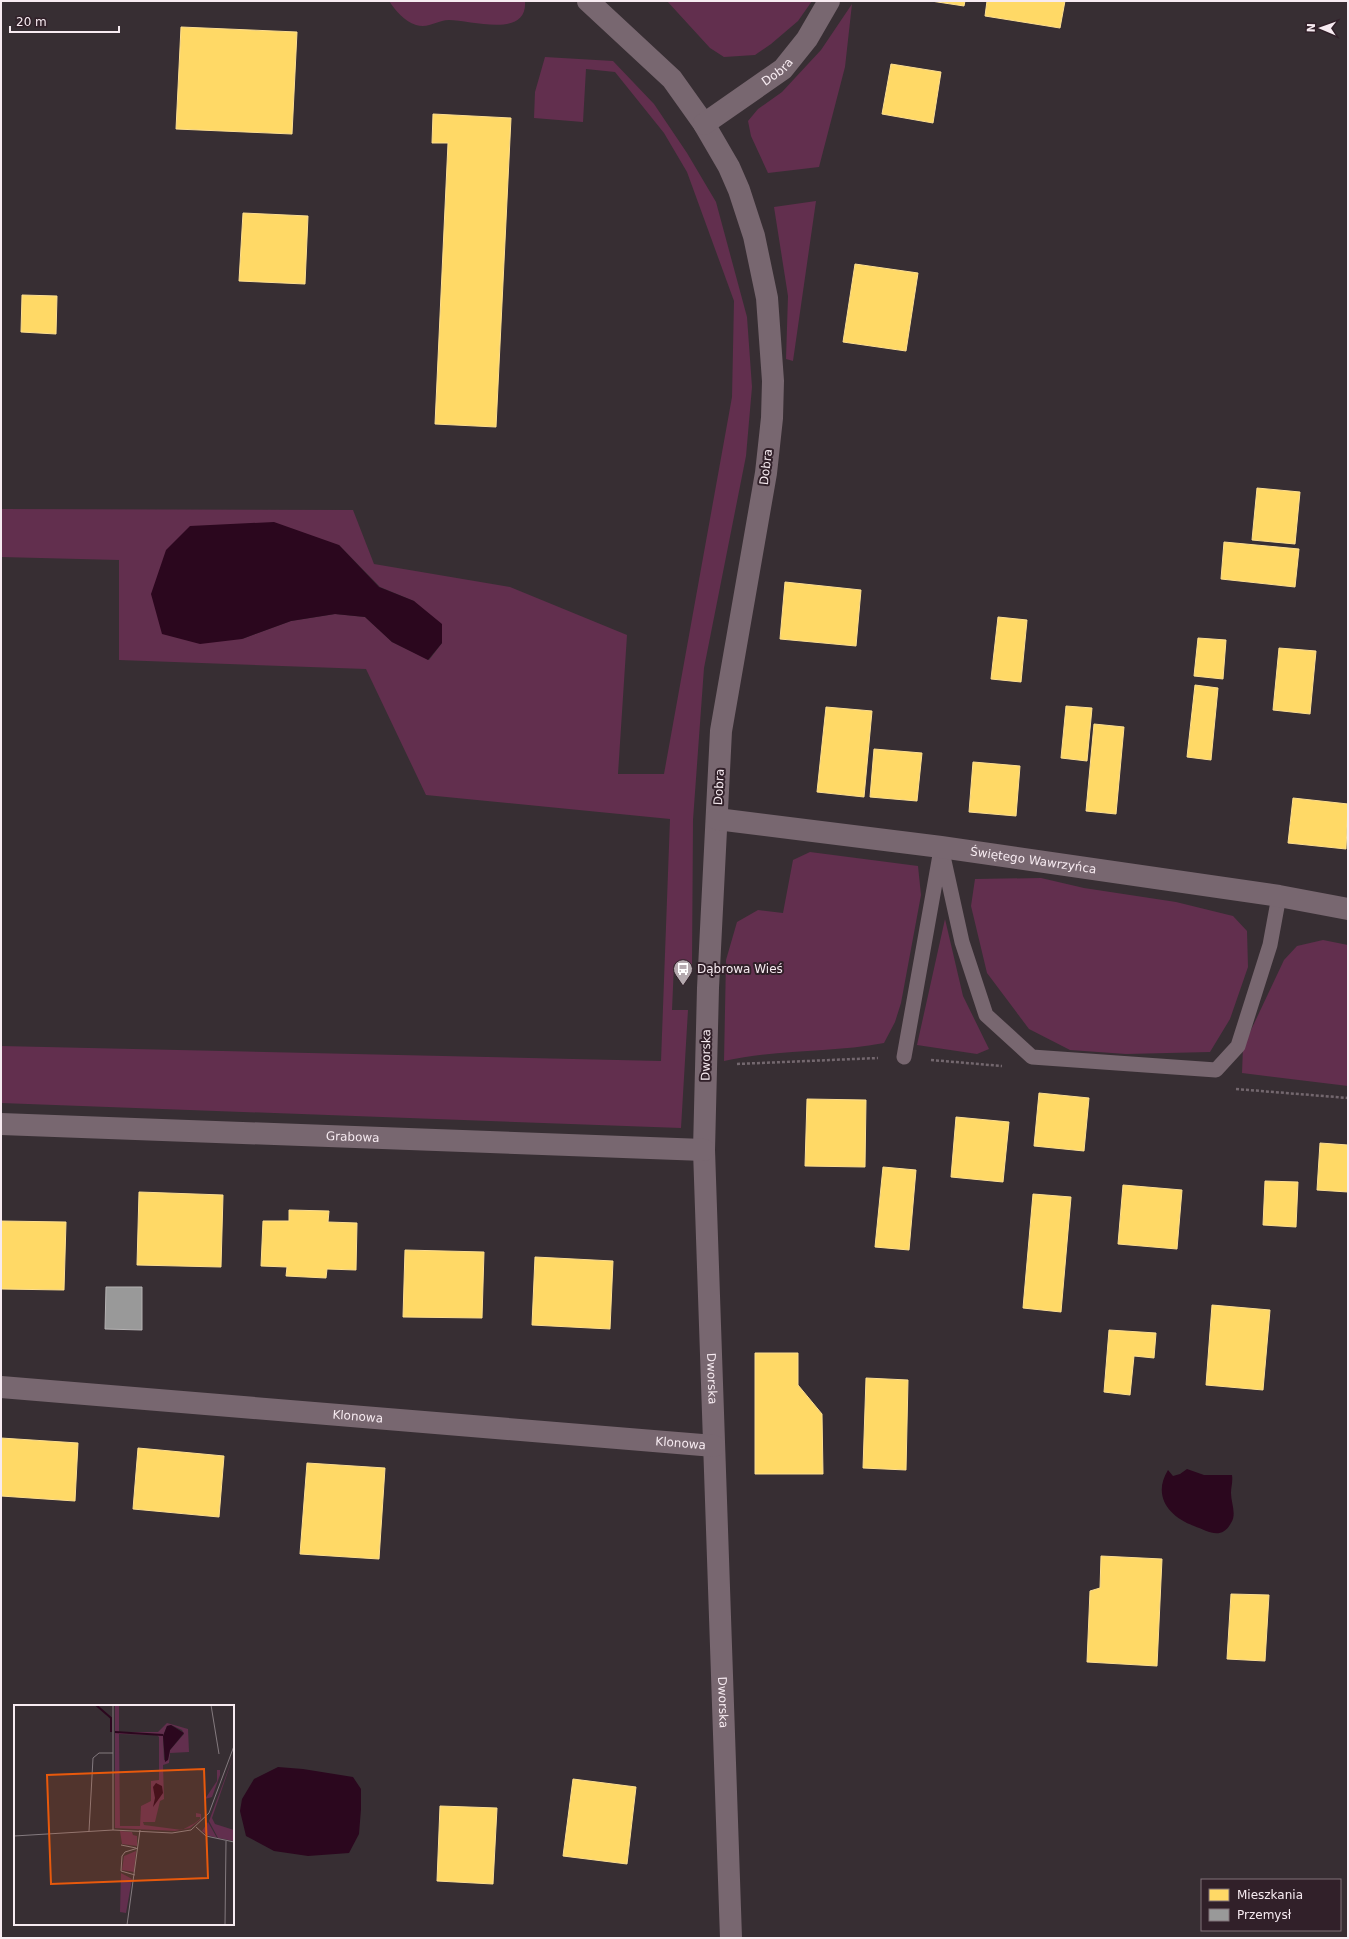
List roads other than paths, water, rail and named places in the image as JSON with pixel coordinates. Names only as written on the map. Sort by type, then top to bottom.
[{"type":"street","name":"Dobra","points":[[588,1],[672,80],[704,124],[729,167],[739,190],[754,236],[767,298],[773,381],[772,418],[766,473],[721,731],[717,819]]},
{"type":"street","name":"Dobra","points":[[704,124],[783,69],[807,39],[829,1]]},
{"type":"street","name":"Świętego Wawrzyńca","points":[[717,819],[941,847],[1279,896],[1348,909]]},
{"type":"street","name":"Dworska","points":[[717,819],[707,995],[704,1150],[731,1938]]},
{"type":"street","name":"Grabowa","points":[[1,1124],[704,1150]]},
{"type":"street","name":"Klonowa","points":[[1,1387],[714,1446]]},
{"type":"lane","points":[[941,847],[962,942],[986,1015],[1032,1057],[1216,1070],[1238,1046],[1270,945],[1279,896]]},
{"type":"lane","points":[[904,1057],[941,847]]},
{"type":"place","name":"Dąbrowa Wieś","points":[[683,986]]}]
